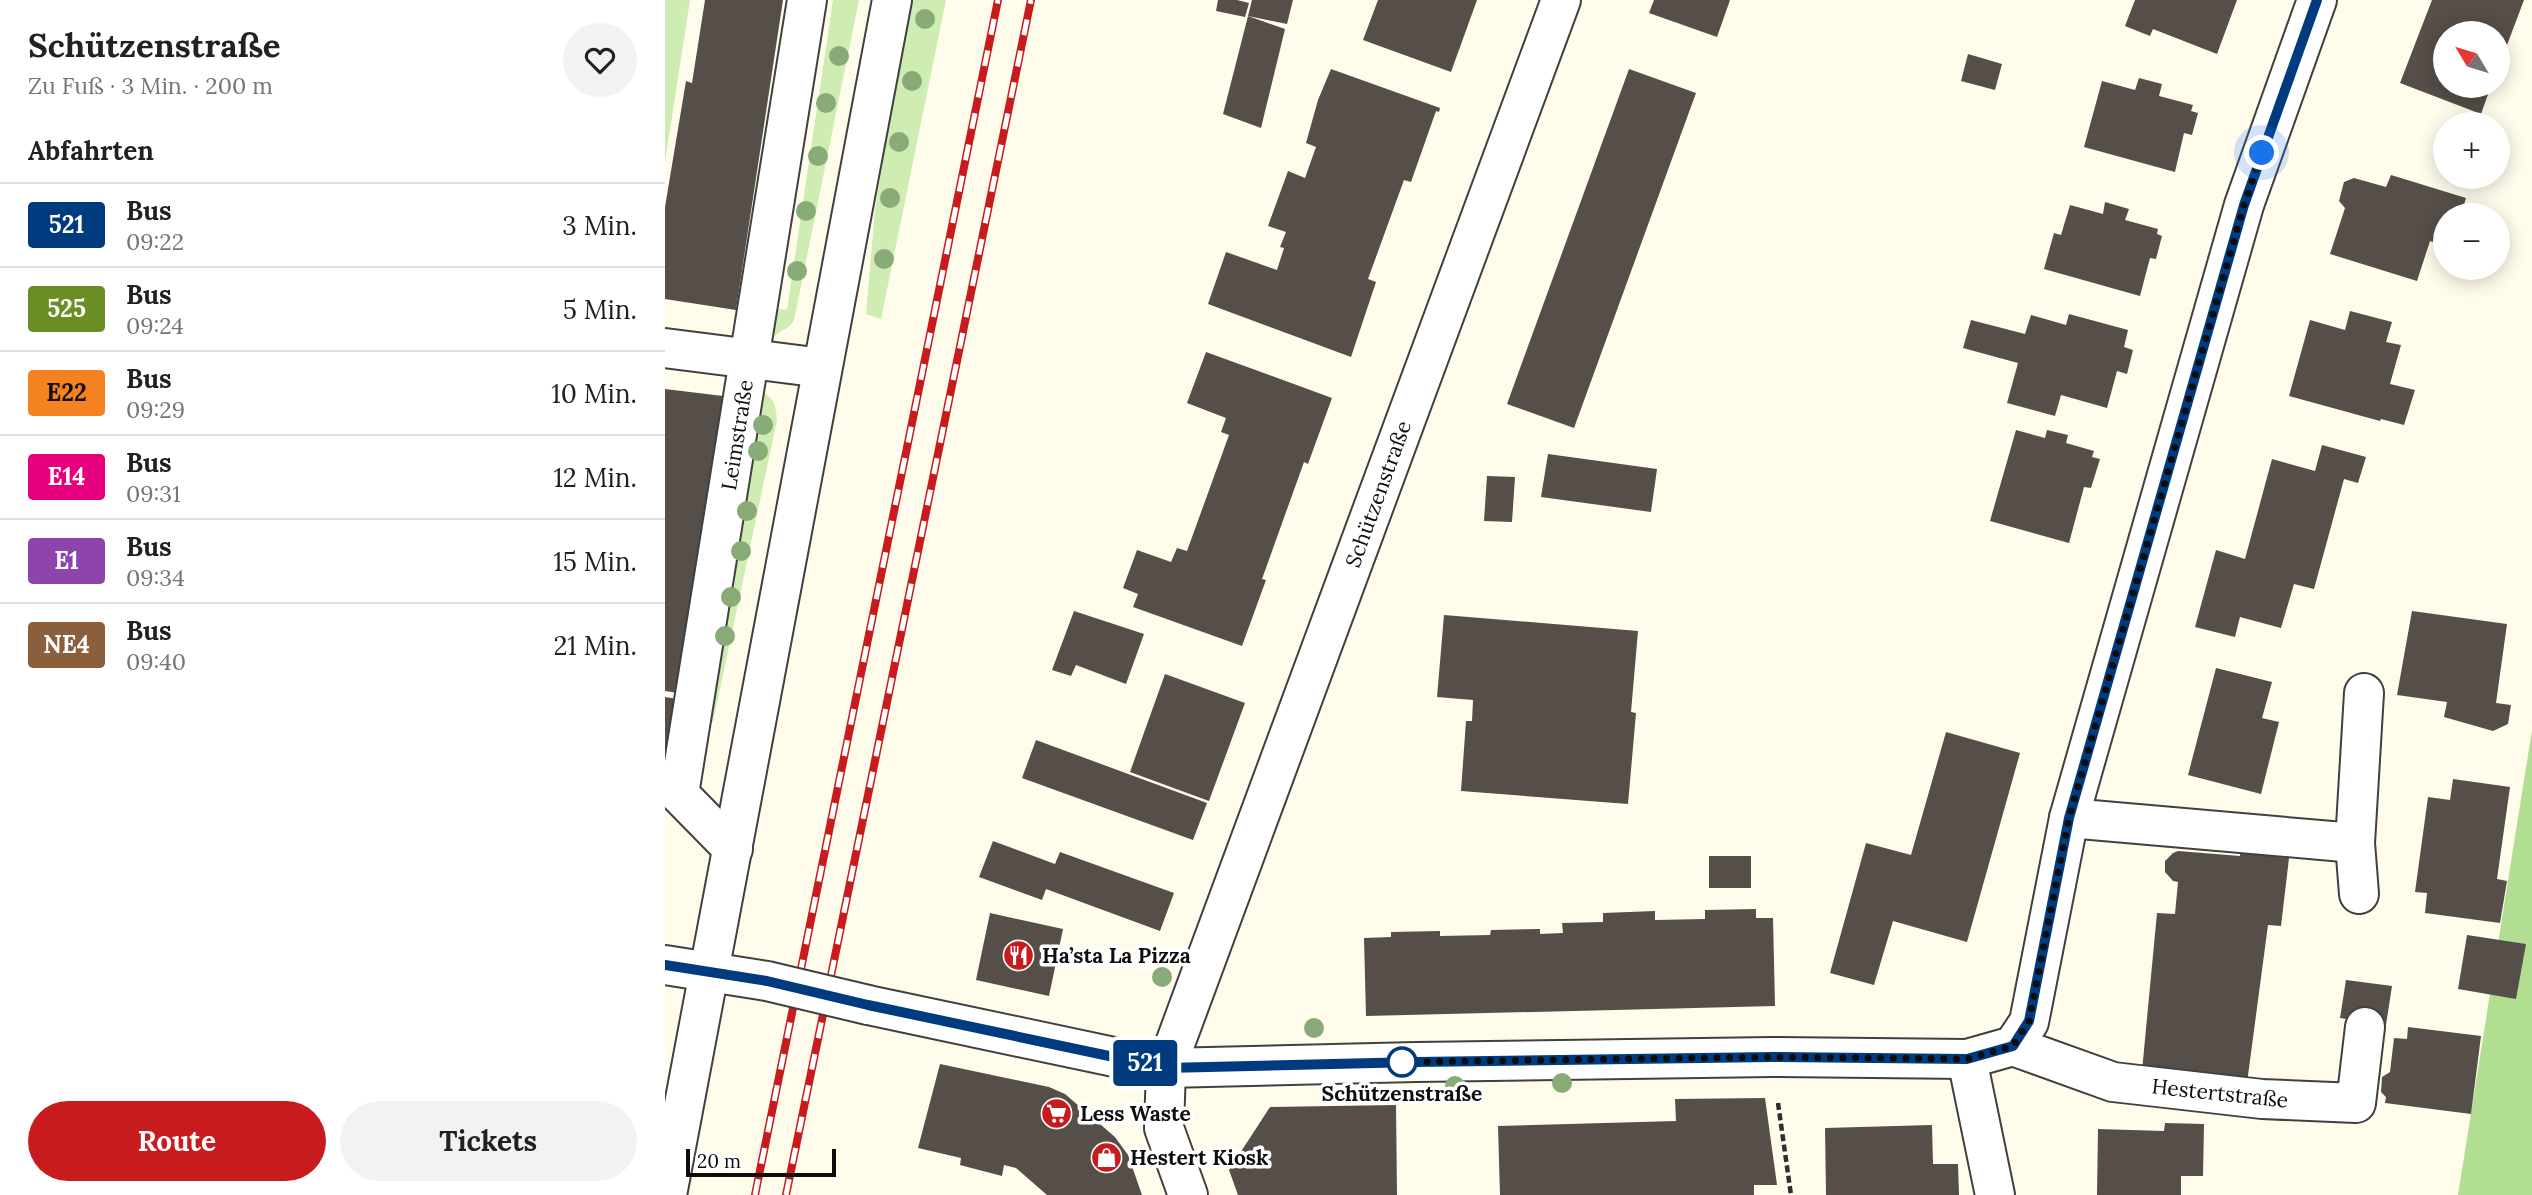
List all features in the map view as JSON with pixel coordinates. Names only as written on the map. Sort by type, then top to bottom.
[{"type":"street","name":"Leimstraße","points":[[733,849],[679,794],[807,0]]},
{"type":"street","points":[[667,1195],[672,1127],[686,1098],[892,0]]},
{"type":"street","name":"Schützenstraße","points":[[1188,1195],[1164,1128],[1166,1068],[1561,0]]},
{"type":"street","points":[[665,965],[767,981],[1166,1068],[1772,1057],[1967,1059],[2013,1046],[2029,1021],[2069,818],[2244,205],[2317,0]]},
{"type":"street","points":[[665,348],[822,368]]},
{"type":"street","points":[[2359,894],[2355,843],[2364,693]]},
{"type":"street","points":[[2069,818],[2355,843]]},
{"type":"street","name":"Hestertstraße","points":[[2013,1046],[2113,1082],[2262,1099],[2356,1103],[2365,1027]]},
{"type":"street","points":[[1967,1059],[1995,1195]]},
{"type":"path","points":[[1772,1057],[1791,1195]]},
{"type":"green space","points":[[665,0],[690,0],[665,162]]},
{"type":"green space","points":[[833,0],[859,0],[794,320],[790,326],[774,336],[769,335],[769,308],[787,310]]},
{"type":"green space","points":[[913,0],[946,0],[881,319],[866,314],[875,210]]},
{"type":"green space","points":[[760,391],[773,402],[777,420],[713,722],[704,717]]},
{"type":"green space","points":[[2532,730],[2532,1195],[2458,1195]]},
{"type":"building","points":[[705,0],[783,0],[736,310],[665,299],[665,207],[686,81],[692,83]]},
{"type":"building","points":[[1218,0],[1249,3],[1245,17],[1216,11]]},
{"type":"building","points":[[1252,0],[1293,0],[1287,24],[1248,16]]},
{"type":"building","points":[[1378,0],[1477,0],[1451,72],[1363,40]]},
{"type":"building","points":[[1654,0],[1730,0],[1717,37],[1649,13]]},
{"type":"building","points":[[2135,0],[2237,0],[2217,54],[2153,29],[2150,36],[2125,26]]},
{"type":"building","points":[[2432,0],[2524,0],[2510,37],[2510,21],[2433,21],[2433,96],[2400,83]]},
{"type":"building","points":[[1248,16],[1285,29],[1261,128],[1223,114]]},
{"type":"building","points":[[1968,54],[2002,64],[1995,90],[1961,81]]},
{"type":"building","points":[[1331,69],[1440,108],[1439,112],[1436,111],[1411,182],[1404,180],[1368,279],[1376,282],[1351,357],[1208,304],[1226,252],[1277,270],[1284,248],[1280,247],[1286,232],[1268,226],[1288,171],[1305,178],[1316,147],[1306,143],[1318,100]]},
{"type":"building","points":[[1629,69],[1696,93],[1574,428],[1507,404]]},
{"type":"building","points":[[2139,78],[2162,84],[2159,96],[2193,105],[2191,111],[2198,113],[2192,135],[2184,133],[2175,172],[2084,147],[2102,81],[2135,90]]},
{"type":"building","points":[[2439,98],[2487,98],[2482,112]]},
{"type":"building","points":[[2391,175],[2466,198],[2465,203],[2433,203],[2433,242],[2430,241],[2417,281],[2330,254],[2345,208],[2339,201],[2344,182],[2354,178],[2386,187]]},
{"type":"building","points":[[2105,202],[2129,209],[2125,220],[2158,229],[2157,234],[2162,236],[2156,259],[2150,258],[2140,296],[2044,269],[2054,233],[2061,235],[2070,205],[2103,214]]},
{"type":"building","points":[[2350,311],[2392,322],[2386,342],[2401,345],[2390,384],[2415,390],[2404,425],[2289,396],[2310,320],[2345,330]]},
{"type":"building","points":[[2069,314],[2128,330],[2124,347],[2133,350],[2127,374],[2117,371],[2107,408],[2061,395],[2055,416],[2007,403],[2018,363],[1963,348],[1971,320],[2025,334],[2031,315],[2066,325]]},
{"type":"building","points":[[1206,352],[1332,398],[1308,464],[1304,462],[1262,579],[1266,580],[1242,646],[1133,607],[1138,594],[1123,588],[1137,550],[1171,562],[1177,548],[1187,551],[1229,435],[1221,432],[1226,418],[1187,403]]},
{"type":"building","points":[[665,389],[723,396],[678,693],[665,691]]},
{"type":"building","points":[[2016,430],[2045,438],[2047,430],[2068,435],[2066,443],[2094,451],[2092,457],[2100,459],[2091,488],[2084,487],[2069,543],[1990,521]]},
{"type":"building","points":[[2322,445],[2366,457],[2358,483],[2344,479],[2314,589],[2294,584],[2281,628],[2240,617],[2235,637],[2195,627],[2216,550],[2245,559],[2272,459],[2315,471]]},
{"type":"building","points":[[1548,454],[1657,469],[1651,512],[1541,497]]},
{"type":"building","points":[[1487,476],[1515,477],[1512,522],[1484,521]]},
{"type":"building","points":[[1074,611],[1144,634],[1126,684],[1076,665],[1071,676],[1052,670]]},
{"type":"building","points":[[2412,611],[2507,624],[2496,703],[2511,705],[2508,724],[2493,731],[2444,717],[2447,702],[2397,695]]},
{"type":"building","points":[[1444,615],[1638,631],[1631,712],[1636,713],[1628,804],[1461,791],[1466,721],[1472,721],[1473,700],[1437,697]]},
{"type":"building","points":[[2216,668],[2272,682],[2262,718],[2279,722],[2261,794],[2188,775]]},
{"type":"building","points":[[1165,674],[1245,703],[1209,801],[1130,772]]},
{"type":"building","points":[[665,697],[678,699],[665,772]]},
{"type":"building","points":[[1946,732],[2020,753],[1967,942],[1893,921],[1874,985],[1830,973],[1866,843],[1911,855]]},
{"type":"building","points":[[1036,740],[1207,803],[1193,840],[1022,778]]},
{"type":"building","points":[[2453,779],[2510,787],[2497,879],[2507,881],[2500,923],[2425,913],[2427,893],[2415,892],[2428,797],[2450,800]]},
{"type":"building","points":[[993,841],[1055,864],[1060,852],[1174,893],[1160,931],[1046,889],[1042,900],[979,877]]},
{"type":"building","points":[[2178,851],[2240,856],[2240,852],[2289,858],[2281,926],[2268,925],[2247,1083],[2142,1071],[2157,913],[2175,914],[2178,882],[2173,881],[2165,872],[2165,861]]},
{"type":"building","points":[[1709,856],[1751,856],[1751,888],[1709,888]]},
{"type":"building","points":[[1756,909],[1756,918],[1773,918],[1775,1006],[1366,1016],[1364,938],[1391,937],[1391,932],[1440,931],[1440,936],[1490,935],[1491,930],[1540,929],[1540,934],[1563,933],[1562,923],[1603,922],[1603,913],[1655,911],[1655,920],[1705,919],[1705,910]]},
{"type":"building","name":"Ha’sta La Pizza","points":[[990,913],[1063,929],[1049,996],[976,980]]},
{"type":"building","points":[[2467,935],[2526,944],[2516,999],[2458,989]]},
{"type":"building","points":[[2346,980],[2392,986],[2386,1025],[2340,1018]]},
{"type":"building","points":[[2408,1027],[2481,1036],[2471,1114],[2385,1103],[2386,1097],[2381,1092],[2382,1077],[2390,1072],[2394,1038],[2407,1039]]},
{"type":"building","points":[[940,1064],[1049,1087],[1065,1094],[1115,1137],[1128,1155],[1142,1195],[1047,1195],[1016,1168],[1004,1165],[1002,1176],[960,1165],[961,1158],[918,1148]]},
{"type":"building","points":[[1765,1098],[1777,1185],[1754,1185],[1754,1195],[1500,1195],[1498,1126],[1676,1121],[1675,1099]]},
{"type":"building","points":[[1396,1105],[1397,1195],[1238,1195],[1229,1170],[1270,1107]]},
{"type":"building","points":[[2165,1123],[2204,1124],[2203,1176],[2181,1176],[2181,1195],[2097,1195],[2098,1129],[2164,1131]]},
{"type":"building","points":[[1932,1125],[1933,1164],[1958,1164],[1959,1195],[1826,1195],[1825,1128]]},
{"type":"railway","points":[[755,1195],[998,0]]},
{"type":"railway","points":[[786,1195],[1031,0]]},
{"type":"bus line","name":"521","points":[[665,965],[767,981],[1166,1068],[1772,1057],[1967,1059],[2013,1046],[2029,1021],[2069,818],[2244,205],[2317,0]]},
{"type":"place","name":"Ha’sta La Pizza","points":[[1019,955]]},
{"type":"place","name":"Schützenstraße","points":[[1402,1062]]},
{"type":"place","name":"Less Waste","points":[[1057,1113]]},
{"type":"place","name":"Hestert Kiosk","points":[[1107,1157]]},
{"type":"route","points":[[1402,1062],[1772,1057],[1967,1059],[2013,1046],[2029,1021],[2069,818],[2244,205],[2262,153]]}]
